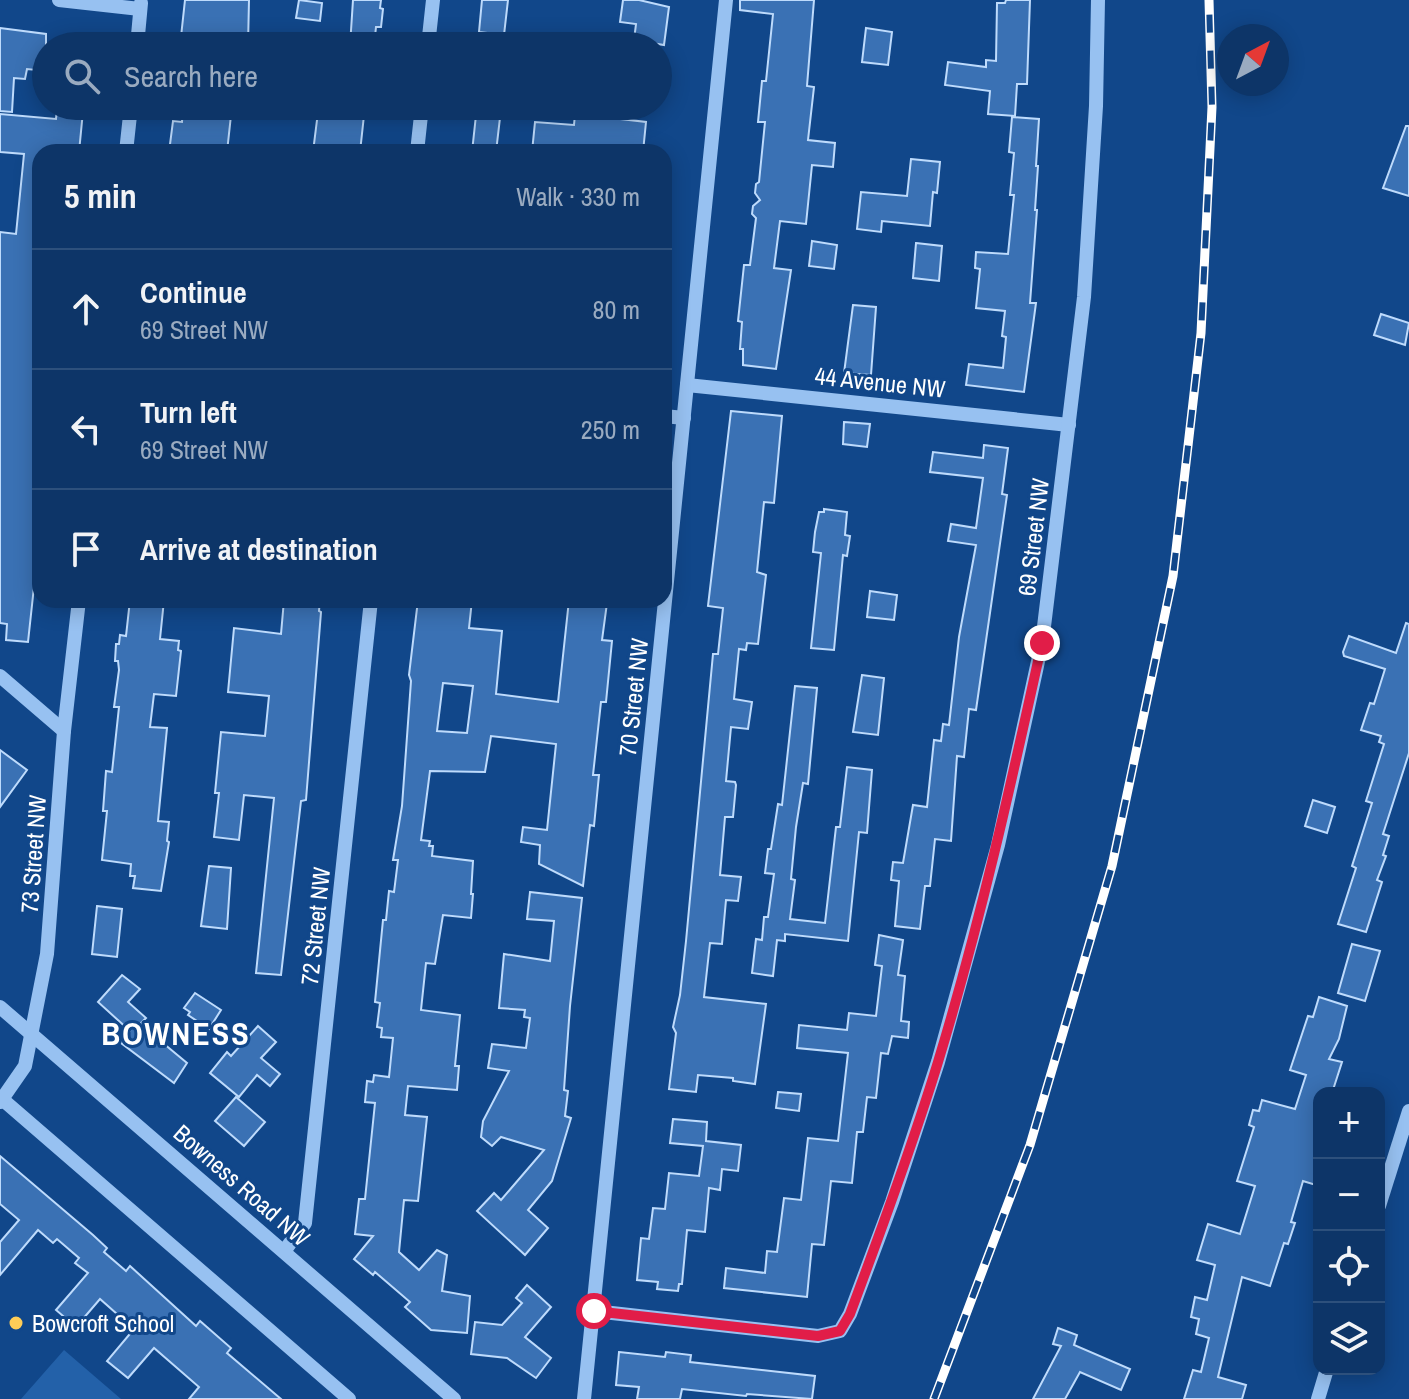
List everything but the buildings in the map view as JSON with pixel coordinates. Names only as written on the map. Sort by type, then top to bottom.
[{"type":"street","points":[[59,0],[141,4],[138,32]]},
{"type":"street","points":[[430,32],[433,0]]},
{"type":"street","name":"70 Street NW","points":[[672,537],[726,0]]},
{"type":"street","name":"69 Street NW","points":[[594,1311],[818,1336],[840,1331],[850,1314],[892,1202],[938,1062],[998,845],[1042,643],[1084,297],[1096,106],[1098,0]]},
{"type":"street","points":[[127,144],[129,120]]},
{"type":"street","points":[[418,144],[420,120]]},
{"type":"street","name":"44 Avenue NW","points":[[687,385],[1069,425]]},
{"type":"street","points":[[672,417],[684,418]]},
{"type":"street","name":"73 Street NW","points":[[1,1101],[25,1066],[47,954],[64,731],[78,608]]},
{"type":"street","name":"72 Street NW","points":[[285,1250],[305,1223],[370,608]]},
{"type":"street","name":"70 Street NW","points":[[584,1399],[665,608]]},
{"type":"street","points":[[0,676],[64,731]]},
{"type":"street","name":"Bowness Road NW","points":[[0,1007],[454,1399]]},
{"type":"street","points":[[1,1101],[349,1399]]},
{"type":"street","points":[[1385,1187],[1409,1111]]},
{"type":"street","points":[[1318,1399],[1325,1375]]},
{"type":"shaded area","points":[[64,1350],[121,1399],[21,1399]]},
{"type":"railway","points":[[934,1399],[1030,1145],[1112,866],[1173,576],[1201,333],[1212,107],[1209,0]]},
{"type":"place","name":"Bowcroft School","points":[[16,1323]]},
{"type":"district","name":"BOWNESS","points":[[176,1033]]},
{"type":"route","points":[[594,1311],[818,1336],[840,1331],[850,1314],[892,1202],[938,1062],[998,845],[1042,643]]}]
